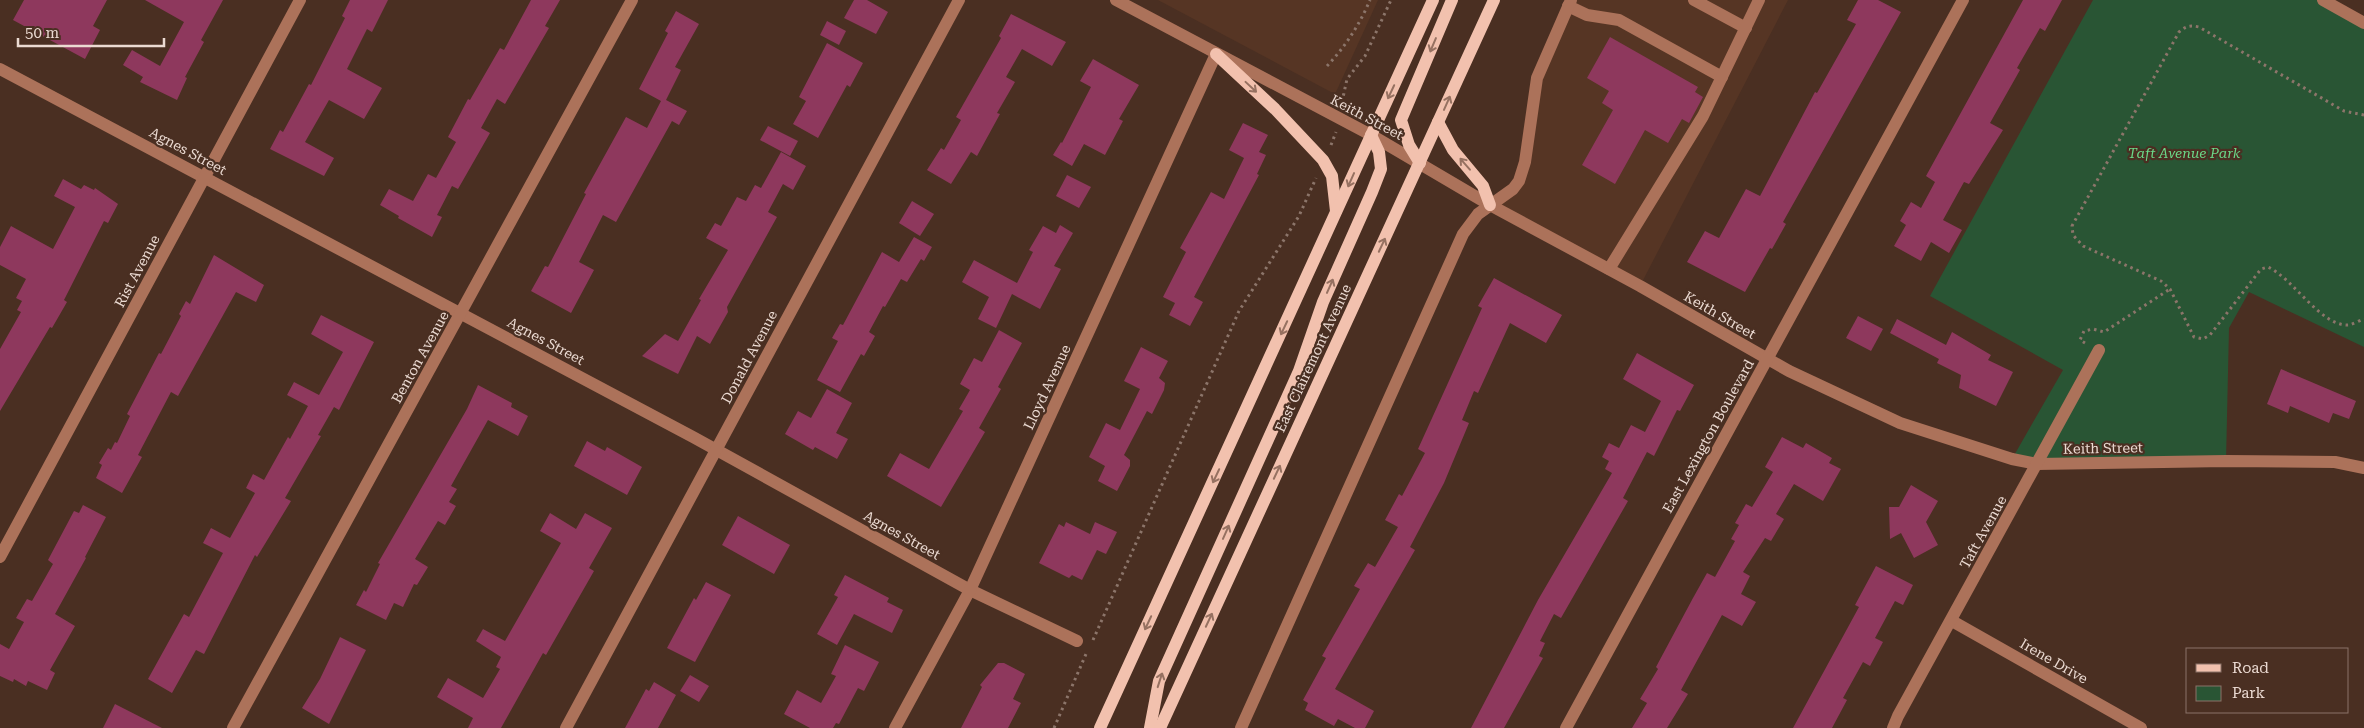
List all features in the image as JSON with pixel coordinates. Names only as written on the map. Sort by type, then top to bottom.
[{"type":"main road","points":[[1100,728],[1433,0]]},
{"type":"main road","points":[[1420,163],[1409,145],[1401,120],[1452,0]]},
{"type":"main road","name":"East Clairemont Avenue","points":[[1160,728],[1494,0]]},
{"type":"main road","points":[[1216,54],[1275,110],[1323,160],[1334,184],[1336,213]]},
{"type":"main road","points":[[1438,122],[1454,150],[1483,186],[1490,205]]},
{"type":"main road","points":[[1150,728],[1159,680],[1299,371],[1323,302],[1381,169],[1380,152],[1371,136]]},
{"type":"street","name":"Rist Avenue","points":[[0,557],[300,0]]},
{"type":"street","name":"Benton Avenue","points":[[233,728],[632,0]]},
{"type":"street","name":"Donald Avenue","points":[[566,728],[959,0]]},
{"type":"street","name":"Keith Street","points":[[1116,0],[1420,163],[1490,205],[1609,269],[1767,359],[1900,424],[2012,459],[2037,464],[2226,461],[2335,462],[2364,468]]},
{"type":"street","points":[[1694,0],[1746,28]]},
{"type":"street","points":[[1609,269],[1703,116],[1759,0]]},
{"type":"street","name":"East Lexington Boulevard","points":[[1566,728],[1963,0]]},
{"type":"street","points":[[2323,0],[2364,23]]},
{"type":"street","points":[[1241,728],[1463,234],[1478,214],[1513,189],[1519,181],[1525,162],[1537,78],[1569,3],[1587,15],[1619,20],[1722,77]]},
{"type":"street","name":"Lloyd Avenue","points":[[895,728],[970,590],[1216,54]]},
{"type":"street","name":"Agnes Street","points":[[0,69],[716,449],[970,590],[1077,641]]},
{"type":"street","name":"Taft Avenue","points":[[1893,728],[2099,350]]},
{"type":"street","name":"Irene Drive","points":[[1952,621],[2140,728]]},
{"type":"path","points":[[1327,66],[1340,52],[1364,14],[1370,0]]},
{"type":"path","points":[[1092,642],[1235,320],[1299,216],[1333,141],[1340,119],[1347,79],[1365,56],[1391,0]]},
{"type":"path","points":[[2364,115],[2344,111],[2199,27],[2191,26],[2179,32],[2072,226],[2073,235],[2083,246],[2161,281],[2170,288],[2194,337],[2203,339],[2210,335],[2261,270],[2268,267],[2279,272],[2327,318],[2349,325],[2364,319]]},
{"type":"path","points":[[2099,350],[2080,340],[2084,331],[2093,329],[2104,332],[2170,288]]},
{"type":"path","points":[[1054,728],[1088,650]]},
{"type":"shaded area","points":[[1158,0],[1378,0],[1336,92],[1331,92]]},
{"type":"shaded area","points":[[1571,0],[1788,0],[1640,286],[1490,205],[1513,189],[1534,90]]},
{"type":"green space","name":"Taft Avenue Park","points":[[2093,0],[2323,0],[2364,23],[2364,347],[2249,292],[2229,328],[2226,461],[2012,459],[2063,370],[1930,296]]},
{"type":"building","points":[[24,0],[107,0],[93,26],[100,30],[85,59],[13,20]]},
{"type":"building","points":[[145,0],[223,0],[201,40],[204,42],[185,77],[187,78],[177,100],[140,82],[143,77],[123,65],[132,50],[160,66],[184,22]]},
{"type":"building","points":[[350,0],[388,0],[372,32],[367,29],[347,69],[382,88],[364,119],[329,100],[305,142],[334,158],[324,176],[270,149],[280,130],[283,132],[309,84],[311,85],[345,18],[342,16]]},
{"type":"building","points":[[531,0],[560,0],[545,26],[549,28],[505,104],[497,99],[481,128],[490,133],[458,189],[452,186],[437,215],[442,217],[432,237],[398,218],[399,216],[380,205],[389,189],[413,201],[428,174],[436,178],[456,142],[448,137],[468,99],[470,100],[500,48],[504,50]]},
{"type":"building","points":[[854,0],[867,0],[888,12],[876,34],[844,18]]},
{"type":"building","points":[[1858,0],[1878,0],[1901,12],[1783,222],[1786,224],[1745,292],[1687,262],[1705,231],[1719,238],[1746,189],[1760,196],[1815,92],[1817,93],[1856,24],[1847,20]]},
{"type":"building","points":[[2023,0],[2062,0],[2045,31],[2040,28],[2017,68],[2020,70],[1990,123],[2003,130],[1969,184],[1964,182],[1943,220],[1962,230],[1949,253],[1931,242],[1921,261],[1894,246],[1906,225],[1900,221],[1911,202],[1921,208],[1935,182],[1926,176]]},
{"type":"building","points":[[676,11],[699,24],[675,67],[681,70],[666,100],[687,111],[679,125],[672,121],[616,222],[603,215],[579,262],[594,270],[571,313],[531,291],[545,266],[548,267],[586,194],[584,193],[626,117],[647,128],[661,101],[639,89],[668,33],[665,31]]},
{"type":"building","points":[[1011,14],[1066,42],[1052,66],[1022,49],[1006,77],[1015,82],[997,113],[1000,114],[977,156],[971,152],[951,184],[927,170],[941,148],[944,150],[961,120],[956,117],[1001,38],[999,36]]},
{"type":"building","points":[[827,21],[846,31],[839,45],[820,35]]},
{"type":"building","points":[[1610,37],[1698,87],[1695,92],[1703,97],[1689,123],[1682,119],[1668,143],[1645,130],[1615,184],[1582,165],[1613,110],[1602,103],[1609,91],[1587,78]]},
{"type":"building","points":[[827,43],[863,63],[850,87],[847,85],[818,138],[793,124],[806,101],[799,97]]},
{"type":"building","points":[[1093,59],[1139,85],[1119,119],[1123,121],[1105,155],[1084,144],[1072,166],[1053,155],[1062,143],[1091,87],[1080,81]]},
{"type":"building","points":[[1243,123],[1268,135],[1259,152],[1266,155],[1257,174],[1259,175],[1194,297],[1203,302],[1190,326],[1169,315],[1175,303],[1163,297],[1186,252],[1180,248],[1211,192],[1224,199],[1244,158],[1229,150]]},
{"type":"building","points":[[768,126],[798,141],[790,156],[760,140]]},
{"type":"building","points":[[781,152],[806,166],[793,190],[783,184],[768,212],[777,217],[727,307],[728,312],[710,344],[697,336],[678,374],[642,356],[665,334],[678,341],[701,300],[699,299],[728,250],[706,238],[715,223],[721,226],[737,197],[746,201],[755,185],[761,188]]},
{"type":"building","points":[[1067,175],[1091,187],[1079,208],[1056,196]]},
{"type":"building","points":[[63,179],[81,189],[84,185],[94,190],[95,188],[118,204],[108,223],[104,221],[64,300],[67,302],[0,411],[0,349],[21,312],[17,310],[22,301],[16,298],[26,279],[0,265],[0,247],[11,226],[53,249],[75,207],[54,196]]},
{"type":"building","points":[[912,201],[934,214],[920,236],[899,223]]},
{"type":"building","points":[[1060,225],[1073,233],[1054,266],[1061,269],[1040,309],[1012,294],[996,328],[978,319],[989,297],[962,282],[974,260],[1017,283],[1033,252],[1029,250],[1043,226],[1056,233]]},
{"type":"building","points":[[914,237],[932,247],[924,261],[921,259],[907,282],[901,279],[885,307],[883,306],[869,332],[875,336],[864,356],[861,354],[840,392],[817,380],[838,341],[832,338],[840,324],[843,325],[882,252],[899,262]]},
{"type":"building","points":[[214,255],[264,285],[256,302],[236,292],[178,396],[171,392],[138,455],[142,457],[122,493],[96,478],[102,465],[99,463],[108,448],[111,450],[115,442],[117,443],[130,416],[127,414],[181,316],[179,314],[186,301],[190,304]]},
{"type":"building","points":[[1494,278],[1562,315],[1546,343],[1510,323],[1478,393],[1474,391],[1462,420],[1469,423],[1444,483],[1410,547],[1415,550],[1335,689],[1374,711],[1365,728],[1355,728],[1338,719],[1334,726],[1305,710],[1308,703],[1303,700],[1326,658],[1322,656],[1360,589],[1354,586],[1368,563],[1375,567],[1398,527],[1385,520],[1399,494],[1402,496],[1425,453],[1418,449],[1482,308],[1478,306]]},
{"type":"building","points":[[321,315],[374,342],[339,410],[334,407],[318,435],[321,436],[285,498],[291,501],[257,557],[255,555],[204,654],[196,650],[172,693],[148,679],[184,614],[189,617],[223,553],[203,543],[211,528],[230,538],[255,493],[246,488],[253,474],[264,480],[288,437],[290,439],[308,406],[287,395],[294,382],[319,395],[343,352],[311,334]]},
{"type":"building","points":[[1858,316],[1883,329],[1871,351],[1846,338]]},
{"type":"building","points":[[1897,319],[1946,345],[1952,332],[1991,355],[1988,360],[2013,372],[1996,406],[1959,388],[1961,375],[1937,363],[1939,359],[1890,333]]},
{"type":"building","points":[[999,330],[1022,343],[998,387],[1001,389],[979,428],[985,432],[941,507],[887,476],[900,453],[929,469],[963,411],[959,409],[970,390],[960,384],[974,358],[982,362]]},
{"type":"building","points":[[1141,347],[1168,361],[1159,378],[1165,383],[1164,390],[1152,414],[1147,411],[1124,455],[1130,460],[1130,466],[1117,491],[1098,481],[1105,466],[1089,457],[1106,423],[1120,430],[1140,389],[1124,381]]},
{"type":"building","points":[[1637,353],[1694,385],[1680,411],[1677,410],[1654,456],[1647,452],[1623,498],[1628,501],[1561,618],[1554,614],[1540,641],[1545,643],[1539,656],[1543,658],[1504,728],[1471,728],[1538,600],[1612,473],[1605,469],[1609,461],[1602,457],[1609,443],[1619,448],[1631,425],[1645,432],[1661,401],[1623,379]]},
{"type":"building","points":[[2281,369],[2356,401],[2349,419],[2333,413],[2329,423],[2290,406],[2288,413],[2267,404]]},
{"type":"building","points":[[478,385],[512,403],[511,407],[528,416],[518,436],[488,420],[451,486],[457,489],[449,502],[456,506],[445,525],[438,521],[415,559],[428,567],[417,585],[414,584],[403,607],[394,603],[386,620],[356,605],[364,590],[366,592],[380,564],[378,563],[467,409]]},
{"type":"building","points":[[827,389],[852,403],[836,433],[848,439],[837,459],[815,447],[813,450],[785,434],[798,411],[811,418]]},
{"type":"building","points":[[1782,437],[1803,448],[1806,443],[1832,458],[1829,463],[1841,469],[1823,501],[1794,484],[1776,514],[1784,519],[1771,541],[1765,538],[1743,572],[1750,576],[1741,594],[1756,602],[1742,626],[1722,615],[1681,690],[1688,694],[1667,728],[1632,728],[1647,703],[1640,699],[1658,669],[1656,667],[1693,598],[1707,573],[1715,577],[1735,541],[1731,539],[1739,525],[1735,523],[1746,504],[1752,507],[1773,472],[1765,467]]},
{"type":"building","points":[[587,441],[605,451],[607,447],[642,467],[627,495],[574,466]]},
{"type":"building","points":[[1911,485],[1938,501],[1926,522],[1938,545],[1914,558],[1901,533],[1890,539],[1889,507],[1899,507]]},
{"type":"building","points":[[83,505],[106,517],[55,614],[75,626],[50,670],[55,673],[47,690],[28,681],[26,686],[14,679],[13,682],[0,676],[0,644],[9,649],[24,622],[16,618],[27,599],[32,601],[53,564],[48,560],[74,511],[79,513]]},
{"type":"building","points":[[550,513],[576,529],[585,513],[612,528],[589,568],[594,571],[546,655],[543,653],[501,728],[468,728],[473,718],[437,697],[448,678],[483,698],[500,669],[496,667],[501,657],[476,641],[483,629],[505,641],[561,543],[540,531]]},
{"type":"building","points":[[738,516],[790,545],[774,574],[722,545]]},
{"type":"building","points":[[1066,522],[1090,534],[1095,522],[1117,532],[1106,554],[1097,550],[1082,580],[1072,575],[1069,578],[1039,563],[1059,524],[1064,527]]},
{"type":"building","points":[[1876,566],[1913,585],[1903,605],[1895,601],[1875,638],[1883,642],[1870,666],[1863,662],[1843,698],[1847,700],[1832,728],[1793,728],[1859,607],[1855,605]]},
{"type":"building","points":[[845,575],[889,598],[887,602],[903,610],[892,633],[854,614],[837,645],[817,634],[838,597],[834,595]]},
{"type":"building","points":[[706,582],[731,595],[695,662],[667,648],[694,598],[696,600]]},
{"type":"building","points":[[340,637],[366,650],[329,724],[302,708],[320,679]]},
{"type":"building","points":[[845,645],[879,662],[864,691],[858,688],[839,724],[836,723],[833,728],[810,728],[784,714],[797,690],[821,703],[836,676],[831,674]]},
{"type":"building","points":[[998,663],[1004,663],[1025,674],[1013,699],[1021,703],[1008,728],[961,728],[982,687],[980,685]]},
{"type":"building","points":[[690,675],[709,686],[699,702],[680,691]]},
{"type":"building","points":[[654,682],[676,695],[658,728],[625,728],[646,689],[649,691]]},
{"type":"building","points":[[115,704],[162,728],[103,728]]}]
